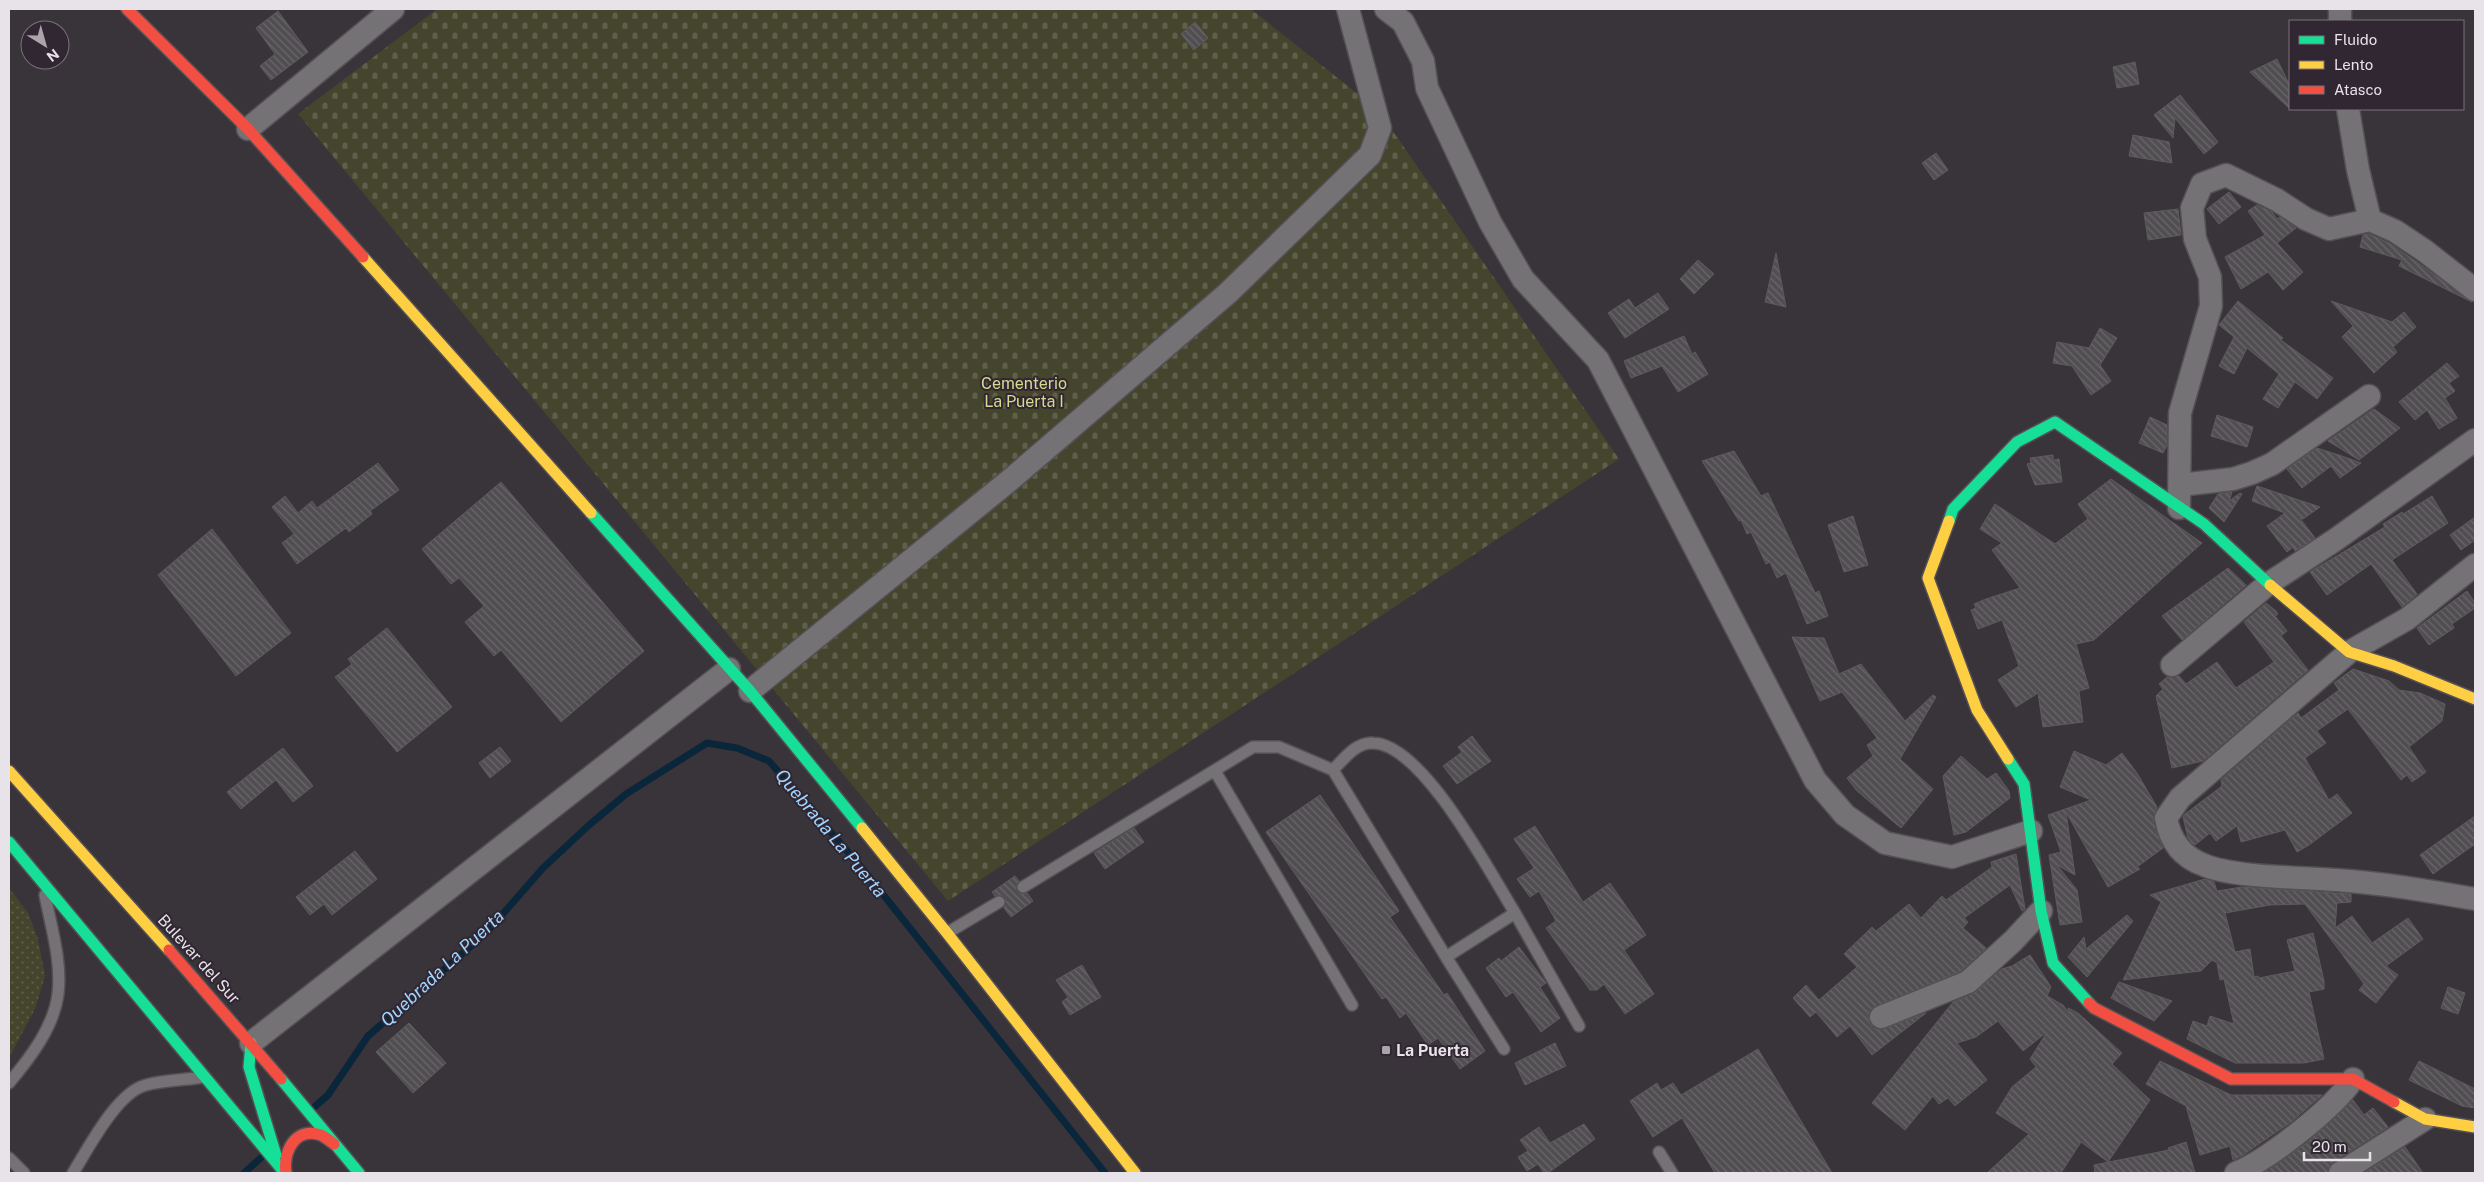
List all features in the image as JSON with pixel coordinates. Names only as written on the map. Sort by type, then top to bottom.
[{"type":"main road","points":[[127,9],[248,129],[750,691],[948,933],[1135,1173]]},
{"type":"main road","points":[[2475,698],[2394,666],[2349,652],[2268,584],[2204,524],[2055,422],[2017,442],[1953,509],[1928,578],[1977,710],[2024,784],[2040,911],[2053,963],[2094,1008],[2137,1032],[2231,1079],[2353,1079],[2426,1120],[2475,1126]]},
{"type":"main road","name":"Bulevar del Sur","points":[[9,771],[251,1043],[359,1173]]},
{"type":"main road","points":[[9,842],[207,1077],[283,1171]]},
{"type":"main road","points":[[251,1043],[249,1066],[283,1171]]},
{"type":"main road","points":[[283,1171],[284,1159],[290,1144],[304,1135],[320,1135],[334,1144]]},
{"type":"street","points":[[248,129],[393,9]]},
{"type":"street","points":[[750,691],[1010,480],[1228,293],[1370,155],[1380,128],[1348,9]]},
{"type":"street","points":[[1386,9],[1404,22],[1423,61],[1427,88],[1490,222],[1523,279],[1598,360],[1815,780],[1845,814],[1886,843],[1952,857],[2030,831]]},
{"type":"street","points":[[2348,110],[2358,170],[2370,220]]},
{"type":"street","points":[[2179,508],[2180,413],[2211,306],[2210,277],[2195,239],[2192,208],[2202,184],[2226,175],[2277,200],[2306,219],[2329,229],[2370,220],[2395,231],[2425,251],[2475,290]]},
{"type":"street","points":[[2180,485],[2233,479],[2272,464],[2368,396]]},
{"type":"street","points":[[2172,665],[2268,584],[2336,540],[2475,440]]},
{"type":"street","points":[[2475,565],[2407,619],[2349,652],[2180,798],[2166,818],[2169,834],[2180,851],[2204,865],[2232,872],[2378,883],[2475,899]]},
{"type":"street","points":[[251,1043],[729,669]]},
{"type":"street","points":[[1881,1017],[1968,982],[2013,940],[2040,911]]},
{"type":"street","points":[[2236,1173],[2268,1156],[2343,1095],[2353,1079]]},
{"type":"street","points":[[2340,1173],[2426,1120]]},
{"type":"lane","points":[[1333,770],[1358,746],[1372,742],[1386,745],[1415,764],[1440,793],[1516,913],[1579,1026]]},
{"type":"lane","points":[[1023,887],[1253,747],[1279,747],[1333,770],[1504,1049]]},
{"type":"lane","points":[[1214,771],[1352,1005]]},
{"type":"lane","points":[[9,1083],[29,1059],[50,1021],[58,994],[58,959],[42,879]]},
{"type":"lane","points":[[948,933],[999,902]]},
{"type":"lane","points":[[1446,956],[1516,913]]},
{"type":"lane","points":[[72,1173],[120,1102],[132,1092],[145,1085],[207,1077]]},
{"type":"lane","points":[[1659,1152],[1672,1173]]},
{"type":"lane","points":[[9,1158],[24,1173]]},
{"type":"green space","name":"Cementerio La Puerta I","points":[[437,9],[1251,9],[1379,111],[1619,459],[948,901],[298,114]]},
{"type":"green space","points":[[9,888],[28,913],[38,939],[45,976],[35,1009],[9,1058]]},
{"type":"building","points":[[278,11],[308,52],[271,80],[260,66],[275,54],[256,28]]},
{"type":"building","points":[[1195,22],[1208,38],[1194,50],[1181,34]]},
{"type":"building","points":[[2277,59],[2289,84],[2289,108],[2250,72]]},
{"type":"building","points":[[2135,62],[2139,84],[2117,88],[2113,67]]},
{"type":"building","points":[[2180,95],[2218,142],[2204,154],[2175,118],[2173,138],[2154,115]]},
{"type":"building","points":[[2133,135],[2169,142],[2172,163],[2129,156]]},
{"type":"building","points":[[1936,153],[1948,170],[1934,180],[1922,163]]},
{"type":"building","points":[[2229,192],[2241,207],[2219,224],[2207,209]]},
{"type":"building","points":[[2257,205],[2272,212],[2277,219],[2280,217],[2296,228],[2277,243],[2303,272],[2283,290],[2268,272],[2241,289],[2225,257],[2265,235],[2248,211]]},
{"type":"building","points":[[2178,209],[2181,235],[2148,240],[2144,213]]},
{"type":"building","points":[[2369,234],[2389,243],[2472,302],[2399,266],[2402,260],[2360,247],[2363,235]]},
{"type":"building","points":[[1776,253],[1786,307],[1765,302]]},
{"type":"building","points":[[1698,260],[1714,274],[1694,294],[1680,279]]},
{"type":"building","points":[[1658,293],[1669,309],[1625,338],[1608,313],[1629,299],[1635,308]]},
{"type":"building","points":[[2238,301],[2283,338],[2281,340],[2333,378],[2317,399],[2295,382],[2278,408],[2263,399],[2279,374],[2247,348],[2234,374],[2219,366],[2234,337],[2219,325]]},
{"type":"building","points":[[2331,301],[2392,322],[2404,312],[2416,327],[2393,347],[2397,352],[2374,373],[2342,337],[2353,326]]},
{"type":"building","points":[[2100,328],[2117,338],[2100,365],[2111,381],[2091,395],[2072,366],[2053,363],[2057,342],[2089,348]]},
{"type":"building","points":[[1684,336],[1692,354],[1695,352],[1708,374],[1678,392],[1662,366],[1631,378],[1624,361]]},
{"type":"building","points":[[2447,363],[2459,376],[2449,383],[2455,391],[2445,398],[2457,418],[2439,429],[2427,410],[2415,420],[2399,402]]},
{"type":"building","points":[[2374,409],[2400,428],[2359,460],[2328,441]]},
{"type":"building","points":[[2217,415],[2253,427],[2247,447],[2211,436]]},
{"type":"building","points":[[2150,417],[2167,425],[2167,445],[2163,453],[2139,443]]},
{"type":"building","points":[[2317,448],[2361,463],[2340,478],[2331,466],[2302,488],[2287,469]]},
{"type":"building","points":[[1734,451],[1761,496],[1768,493],[1815,593],[1819,591],[1828,616],[1807,624],[1786,573],[1777,578],[1770,562],[1766,564],[1751,532],[1747,534],[1741,520],[1739,521],[1702,461]]},
{"type":"building","points":[[2053,455],[2053,460],[2059,459],[2062,482],[2035,485],[2027,464],[2031,463],[2030,458]]},
{"type":"building","points":[[378,463],[399,490],[370,511],[372,514],[349,532],[346,528],[297,564],[282,543],[294,534],[272,507],[285,496],[298,513],[312,501],[317,508]]},
{"type":"building","points":[[2111,479],[2202,543],[2094,640],[2076,644],[2089,688],[2079,691],[2083,722],[2043,727],[2038,693],[2016,707],[1998,680],[2019,666],[2002,620],[1978,629],[1971,610],[1976,608],[1974,604],[2020,588],[1992,550],[2002,543],[1980,529],[1995,504],[2055,544],[2088,519],[2078,504]]},
{"type":"building","points":[[501,482],[644,651],[561,722],[501,650],[494,656],[465,622],[484,606],[459,578],[451,584],[422,549]]},
{"type":"building","points":[[2257,486],[2320,507],[2303,519],[2300,518],[2315,538],[2295,551],[2293,547],[2287,552],[2267,526],[2285,513],[2252,501]]},
{"type":"building","points":[[2232,492],[2229,501],[2240,493],[2242,494],[2224,522],[2209,508],[2218,494]]},
{"type":"building","points":[[2432,496],[2448,523],[2392,560],[2417,594],[2402,607],[2371,564],[2327,595],[2310,572],[2385,527],[2383,524],[2402,512],[2403,514]]},
{"type":"building","points":[[1853,516],[1868,565],[1844,572],[1828,525]]},
{"type":"building","points":[[2475,517],[2475,540],[2461,550],[2450,535]]},
{"type":"building","points":[[212,529],[291,633],[236,676],[158,575]]},
{"type":"building","points":[[2228,568],[2246,585],[2182,640],[2162,616]]},
{"type":"building","points":[[2467,591],[2475,603],[2475,608],[2452,624],[2454,628],[2429,645],[2417,628]]},
{"type":"building","points":[[2266,603],[2276,611],[2278,614],[2275,616],[2287,631],[2281,636],[2308,670],[2203,761],[2172,768],[2156,696],[2163,689],[2159,684],[2167,677],[2179,676],[2186,684],[2217,662],[2236,688],[2274,662],[2244,622]]},
{"type":"building","points":[[387,628],[452,707],[397,752],[335,677],[352,664],[348,659]]},
{"type":"building","points":[[1792,637],[1824,638],[1839,674],[1861,664],[1905,721],[1933,695],[1936,697],[1900,759],[1933,789],[1901,828],[1857,791],[1847,778],[1873,756],[1867,745],[1877,738],[1842,692],[1820,701]]},
{"type":"building","points":[[2353,669],[2389,681],[2399,690],[2420,693],[2445,704],[2442,721],[2409,747],[2426,772],[2412,782],[2407,775],[2401,780],[2348,709],[2317,731],[2326,743],[2305,758],[2329,800],[2337,794],[2352,813],[2297,852],[2285,830],[2241,842],[2237,826],[2216,841],[2210,833],[2195,845],[2192,843],[2188,838],[2183,817],[2185,814],[2222,786],[2221,780],[2298,713],[2301,718],[2339,690],[2334,683]]},
{"type":"building","points":[[1472,736],[1491,761],[1457,784],[1443,766],[1462,752],[1458,747]]},
{"type":"building","points":[[500,747],[511,761],[490,778],[479,763]]},
{"type":"building","points":[[283,748],[313,786],[293,802],[276,780],[241,809],[227,792]]},
{"type":"building","points":[[2074,751],[2106,765],[2122,753],[2137,773],[2157,807],[2153,821],[2163,848],[2137,867],[2140,869],[2108,887],[2066,812],[2075,875],[2057,865],[2077,890],[2082,922],[2060,925],[2049,855],[2061,852],[2048,815],[2091,800],[2060,787]]},
{"type":"building","points":[[1961,756],[1987,779],[1996,773],[2009,791],[2010,798],[1966,832],[1954,835],[1943,776]]},
{"type":"building","points":[[1320,795],[1399,911],[1390,917],[1444,995],[1447,993],[1485,1051],[1460,1069],[1438,1038],[1428,1045],[1406,1013],[1400,1018],[1386,997],[1382,999],[1266,832]]},
{"type":"building","points":[[2475,816],[2475,844],[2433,874],[2420,855]]},
{"type":"building","points":[[1535,826],[1583,902],[1610,883],[1646,935],[1624,950],[1654,994],[1625,1014],[1604,984],[1597,990],[1590,990],[1546,928],[1556,921],[1539,891],[1530,897],[1517,879],[1534,868],[1514,839]]},
{"type":"building","points":[[1134,828],[1144,842],[1105,869],[1094,853]]},
{"type":"building","points":[[355,851],[377,879],[332,915],[324,904],[310,915],[296,897]]},
{"type":"building","points":[[2016,854],[2025,909],[2022,911],[2010,885],[1964,918],[1968,922],[1963,928],[1986,948],[1961,971],[1871,1009],[1868,1015],[1869,1021],[1873,1028],[1880,1030],[1926,1013],[1872,1055],[1850,1026],[1837,1037],[1816,1012],[1810,1017],[1793,998],[1806,985],[1819,1000],[1857,967],[1844,954],[1872,927],[1876,931],[1909,904],[1921,918],[1942,896],[1946,900],[1992,867],[1991,862]]},
{"type":"building","points":[[1015,876],[1019,881],[1016,887],[1017,891],[1023,894],[1027,893],[1033,901],[1011,917],[1004,908],[1005,898],[999,895],[995,896],[992,892]]},
{"type":"building","points":[[2205,879],[2214,882],[2217,891],[2242,887],[2351,894],[2351,902],[2337,903],[2335,928],[2352,916],[2372,943],[2408,918],[2423,939],[2386,966],[2398,975],[2376,1003],[2359,990],[2364,984],[2305,904],[2270,905],[2225,913],[2235,952],[2250,949],[2254,977],[2258,976],[2259,978],[2295,971],[2287,940],[2313,933],[2324,981],[2324,989],[2309,992],[2324,1059],[2304,1063],[2235,1063],[2187,1039],[2193,1021],[2207,1026],[2210,1016],[2234,1024],[2224,979],[2220,980],[2217,963],[2212,960],[2201,971],[2123,980],[2161,902],[2150,895]]},
{"type":"building","points":[[2127,915],[2133,921],[2087,977],[2068,957],[2084,937],[2086,949]]},
{"type":"building","points":[[1519,947],[1546,983],[1540,987],[1560,1018],[1541,1032],[1513,992],[1506,997],[1486,968],[1499,958],[1501,961]]},
{"type":"building","points":[[2030,955],[2051,987],[2047,996],[2063,1005],[2069,1013],[2068,1008],[2078,1013],[2122,1053],[2112,1064],[2150,1100],[2108,1162],[2081,1142],[2061,1173],[1987,1173],[2029,1134],[1996,1113],[2012,1087],[2036,1067],[2030,1059],[2047,1032],[2023,1051],[1998,1021],[1976,1037],[1957,1043],[1987,1080],[1955,1106],[1948,1098],[1939,1104],[1933,1096],[1905,1130],[1872,1103],[1953,1002],[1973,994],[2002,969],[2012,966]]},
{"type":"building","points":[[1082,965],[1101,997],[1070,1015],[1062,1002],[1068,997],[1056,980]]},
{"type":"building","points":[[2119,982],[2172,1001],[2154,1021],[2111,998]]},
{"type":"building","points":[[2448,987],[2465,993],[2458,1014],[2441,1008]]},
{"type":"building","points":[[409,1023],[446,1063],[413,1093],[376,1052]]},
{"type":"building","points":[[1555,1043],[1566,1066],[1525,1085],[1515,1063]]},
{"type":"building","points":[[1758,1049],[1832,1173],[1715,1173],[1682,1118],[1653,1137],[1630,1101],[1657,1083],[1661,1090],[1673,1083],[1681,1095]]},
{"type":"building","points":[[2160,1061],[2231,1095],[2322,1095],[2291,1122],[2233,1160],[2230,1146],[2200,1155],[2186,1106],[2146,1084]]},
{"type":"building","points":[[2419,1061],[2475,1089],[2475,1108],[2462,1106],[2409,1080]]},
{"type":"building","points":[[2353,1100],[2364,1115],[2373,1108],[2388,1127],[2333,1162],[2327,1173],[2263,1173],[2308,1142]]},
{"type":"building","points":[[1584,1124],[1595,1139],[1548,1173],[1544,1173],[1538,1164],[1527,1171],[1518,1157],[1528,1151],[1520,1140],[1539,1127],[1550,1143]]},
{"type":"building","points":[[2186,1142],[2195,1173],[2095,1173],[2094,1165],[2169,1150],[2168,1148]]},
{"type":"building","points":[[2405,1147],[2423,1173],[2364,1173]]},
{"type":"waterway","name":"Quebrada La Puerta","points":[[312,1109],[328,1095],[368,1036],[487,932],[543,868],[588,826],[626,794],[707,743],[737,748],[769,761],[862,868],[1105,1173]]},
{"type":"waterway","name":"Quebrada La Puerta","points":[[244,1173],[263,1156]]},
{"type":"traffic: fast","points":[[1949,521],[1953,509],[2017,442],[2055,422],[2204,524],[2270,585]]},
{"type":"traffic: fast","points":[[591,513],[750,691],[862,828]]},
{"type":"traffic: fast","points":[[2008,759],[2024,784],[2041,911],[2053,963],[2089,1003]]},
{"type":"traffic: fast","points":[[9,842],[285,1173]]},
{"type":"traffic: fast","points":[[251,1043],[249,1067],[276,1155]]},
{"type":"traffic: fast","points":[[281,1079],[359,1173]]},
{"type":"traffic: slow","points":[[363,257],[591,513]]},
{"type":"traffic: slow","points":[[1949,521],[1928,578],[1977,710],[2008,759]]},
{"type":"traffic: slow","points":[[2270,585],[2349,652],[2394,666],[2475,699]]},
{"type":"traffic: slow","points":[[9,771],[169,950]]},
{"type":"traffic: slow","points":[[862,828],[947,933],[1135,1173]]},
{"type":"traffic: slow","points":[[2394,1102],[2425,1119],[2475,1127]]},
{"type":"traffic: jam","points":[[127,9],[248,129],[363,257]]},
{"type":"traffic: jam","points":[[169,950],[281,1079]]},
{"type":"traffic: jam","points":[[2089,1003],[2094,1008],[2231,1079],[2353,1079],[2394,1102]]},
{"type":"traffic: jam","points":[[286,1173],[289,1149],[304,1134],[321,1135],[334,1144]]},
{"type":"place","name":"La Puerta","points":[[1386,1050]]}]
